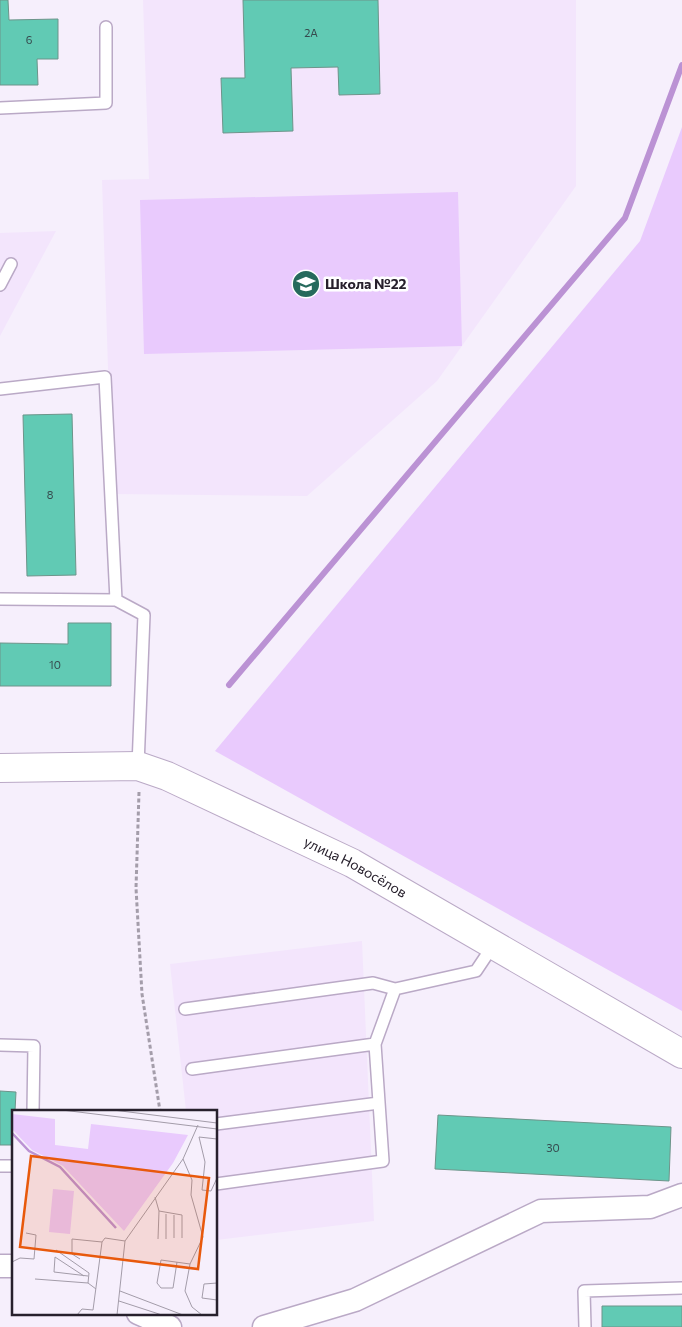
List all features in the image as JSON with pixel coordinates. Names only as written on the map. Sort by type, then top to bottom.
[{"type":"street","name":"улица Новосёлов","points":[[0,768],[139,767],[167,776],[352,862],[682,1054]]},
{"type":"street","points":[[264,1327],[355,1300],[541,1211],[650,1207],[682,1195]]},
{"type":"street","points":[[140,1314],[170,1327]]},
{"type":"lane","points":[[0,108],[106,103],[106,27]]},
{"type":"lane","points":[[0,284],[11,264]]},
{"type":"lane","points":[[0,390],[105,378],[116,600]]},
{"type":"lane","points":[[0,599],[116,600],[144,615],[139,767]]},
{"type":"lane","points":[[185,1009],[373,983],[395,989],[476,971],[494,944]]},
{"type":"lane","points":[[218,1184],[383,1161],[376,1044],[395,989]]},
{"type":"lane","points":[[192,1069],[376,1044]]},
{"type":"lane","points":[[0,1045],[34,1046],[33,1110]]},
{"type":"lane","points":[[218,1124],[379,1103]]},
{"type":"lane","points":[[585,1327],[584,1291],[682,1288]]},
{"type":"path","points":[[139,767],[136,888],[142,994],[160,1110]]},
{"type":"shaded area","name":"Школа №22","points":[[143,0],[576,0],[576,186],[437,381],[307,496],[112,494],[102,180],[149,179]]},
{"type":"shaded area","points":[[682,127],[682,1011],[215,751],[640,241]]},
{"type":"shaded area","points":[[458,192],[462,346],[144,354],[140,200]]},
{"type":"shaded area","points":[[56,231],[0,336],[0,233]]},
{"type":"shaded area","points":[[362,941],[374,1221],[218,1240],[218,1110],[186,1110],[170,964]]},
{"type":"building","points":[[0,0],[8,0],[9,20],[58,19],[58,59],[37,59],[38,85],[0,85]]},
{"type":"building","points":[[243,0],[378,0],[380,94],[339,95],[338,67],[291,68],[293,131],[223,133],[221,78],[245,78]]},
{"type":"building","points":[[72,414],[76,575],[27,576],[23,415]]},
{"type":"building","points":[[68,623],[111,623],[111,686],[0,686],[0,643],[68,644]]},
{"type":"building","points":[[0,1091],[16,1092],[15,1110],[12,1110],[12,1145],[0,1145]]},
{"type":"building","points":[[438,1115],[671,1127],[669,1181],[435,1169]]},
{"type":"building","points":[[602,1306],[682,1306],[682,1327],[602,1327]]},
{"type":"waterway","points":[[229,685],[625,218],[682,65]]},
{"type":"place","name":"Школа №22","points":[[306,284]]}]
